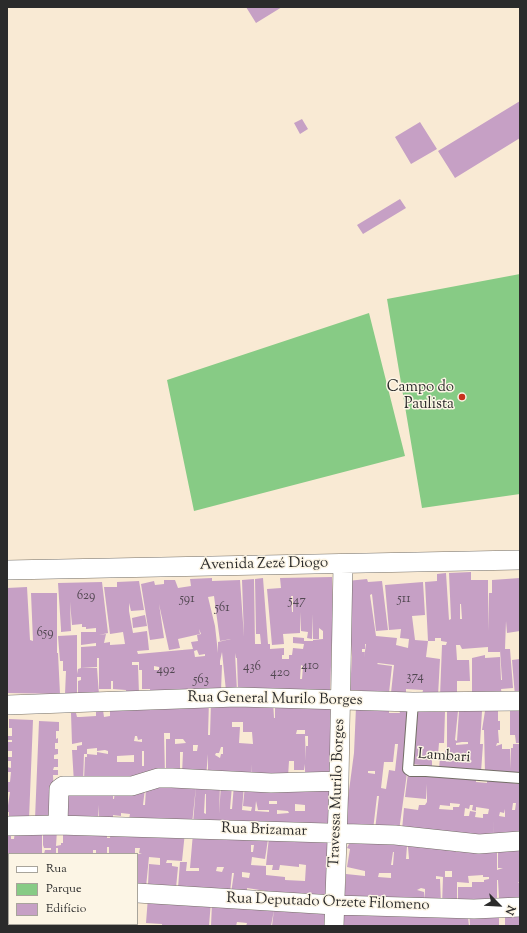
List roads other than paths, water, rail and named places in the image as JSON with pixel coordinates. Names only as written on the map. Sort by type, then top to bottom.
[{"type":"street","name":"Avenida Zezé Diogo","points":[[7,570],[520,560]]},
{"type":"street","name":"Travessa Murilo Borges","points":[[334,926],[341,701],[343,564]]},
{"type":"street","name":"Rua General Murilo Borges","points":[[7,705],[237,697],[341,701],[520,701]]},
{"type":"street","points":[[58,825],[59,789],[63,786],[132,786],[158,778],[271,783],[339,781]]},
{"type":"street","name":"Rua Brizamar","points":[[7,826],[58,825],[395,835],[479,844],[520,841]]},
{"type":"street","name":"Rua Deputado Orzete Filomeno","points":[[138,893],[334,905],[474,909],[520,907]]},
{"type":"lane","name":"Lambari","points":[[413,702],[408,769],[411,772],[426,771],[520,778]]},
{"type":"place","name":"Campo do Paulista","points":[[462,397]]}]
